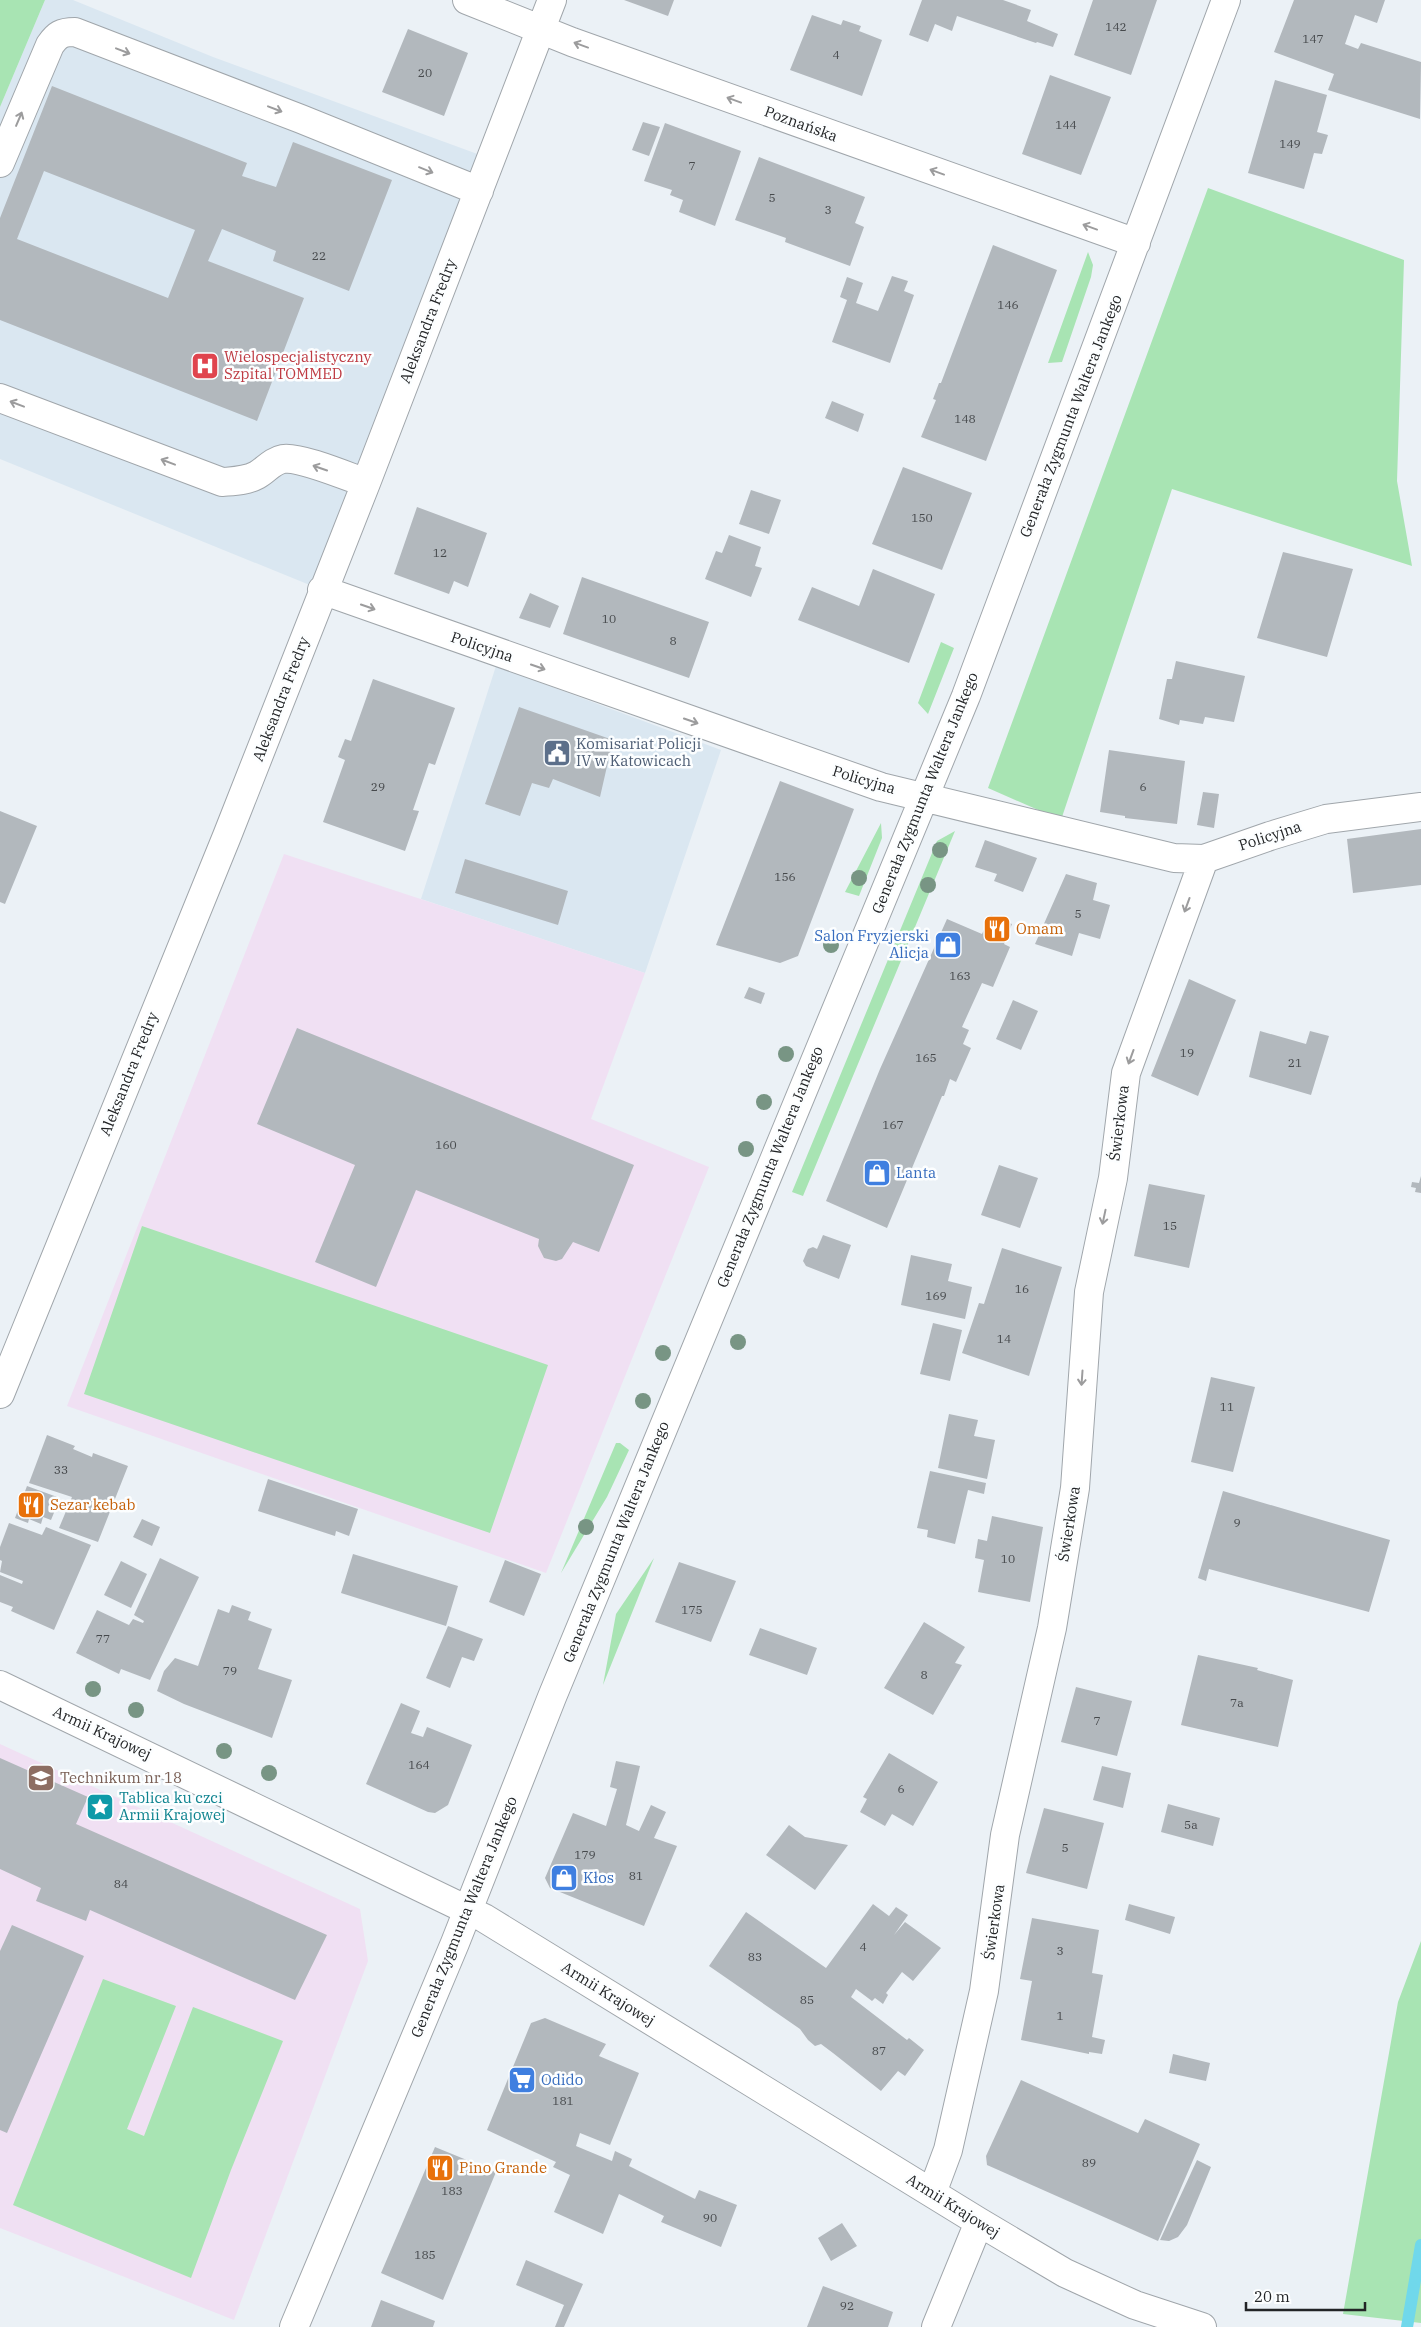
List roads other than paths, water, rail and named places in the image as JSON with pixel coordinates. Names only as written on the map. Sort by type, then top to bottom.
[{"type":"street","name":"Poznańska","points":[[467,0],[540,31],[1136,243]]},
{"type":"street","name":"Aleksandra Fredry","points":[[0,1394],[224,845],[552,0]]},
{"type":"street","name":"Generała Zygmunta Waltera Jankego","points":[[294,2327],[468,1909],[538,1731],[738,1242],[972,680],[1226,0]]},
{"type":"street","points":[[0,164],[50,46],[56,36],[63,32],[75,32],[479,191]]},
{"type":"street","points":[[0,398],[222,482],[241,481],[256,476],[271,464],[284,459],[300,461],[366,483]]},
{"type":"street","name":"Policyjna","points":[[322,590],[881,787],[1174,858],[1204,859],[1326,819],[1421,807]]},
{"type":"street","name":"Świerkowa","points":[[932,2192],[948,2150],[984,1991],[1005,1835],[1052,1628],[1075,1488],[1088,1292],[1113,1178],[1126,1073],[1204,859]]},
{"type":"street","name":"Armii Krajowej","points":[[0,1685],[468,1909],[932,2192],[978,2222],[1065,2273],[1135,2305],[1202,2327]]},
{"type":"street","points":[[936,2327],[978,2222]]},
{"type":"waterway","points":[[1407,2327],[1421,2245]]},
{"type":"place","name":"Wielospecjalistyczny Szpital TOMMED","points":[[205,366]]},
{"type":"place","name":"Komisariat Policji IV w Katowicach","points":[[557,753]]},
{"type":"place","name":"Omam","points":[[997,929]]},
{"type":"place","name":"Salon Fryzjerski Alicja","points":[[948,945]]},
{"type":"place","name":"Lanta","points":[[877,1173]]},
{"type":"place","name":"Sezar kebab","points":[[31,1505]]},
{"type":"place","name":"Technikum nr 18","points":[[41,1778]]},
{"type":"place","name":"Tablica ku czci Armii Krajowej","points":[[100,1807]]},
{"type":"place","name":"Kłos","points":[[564,1878]]},
{"type":"place","name":"Odido","points":[[522,2080]]},
{"type":"place","name":"Pino Grande","points":[[440,2168]]}]
